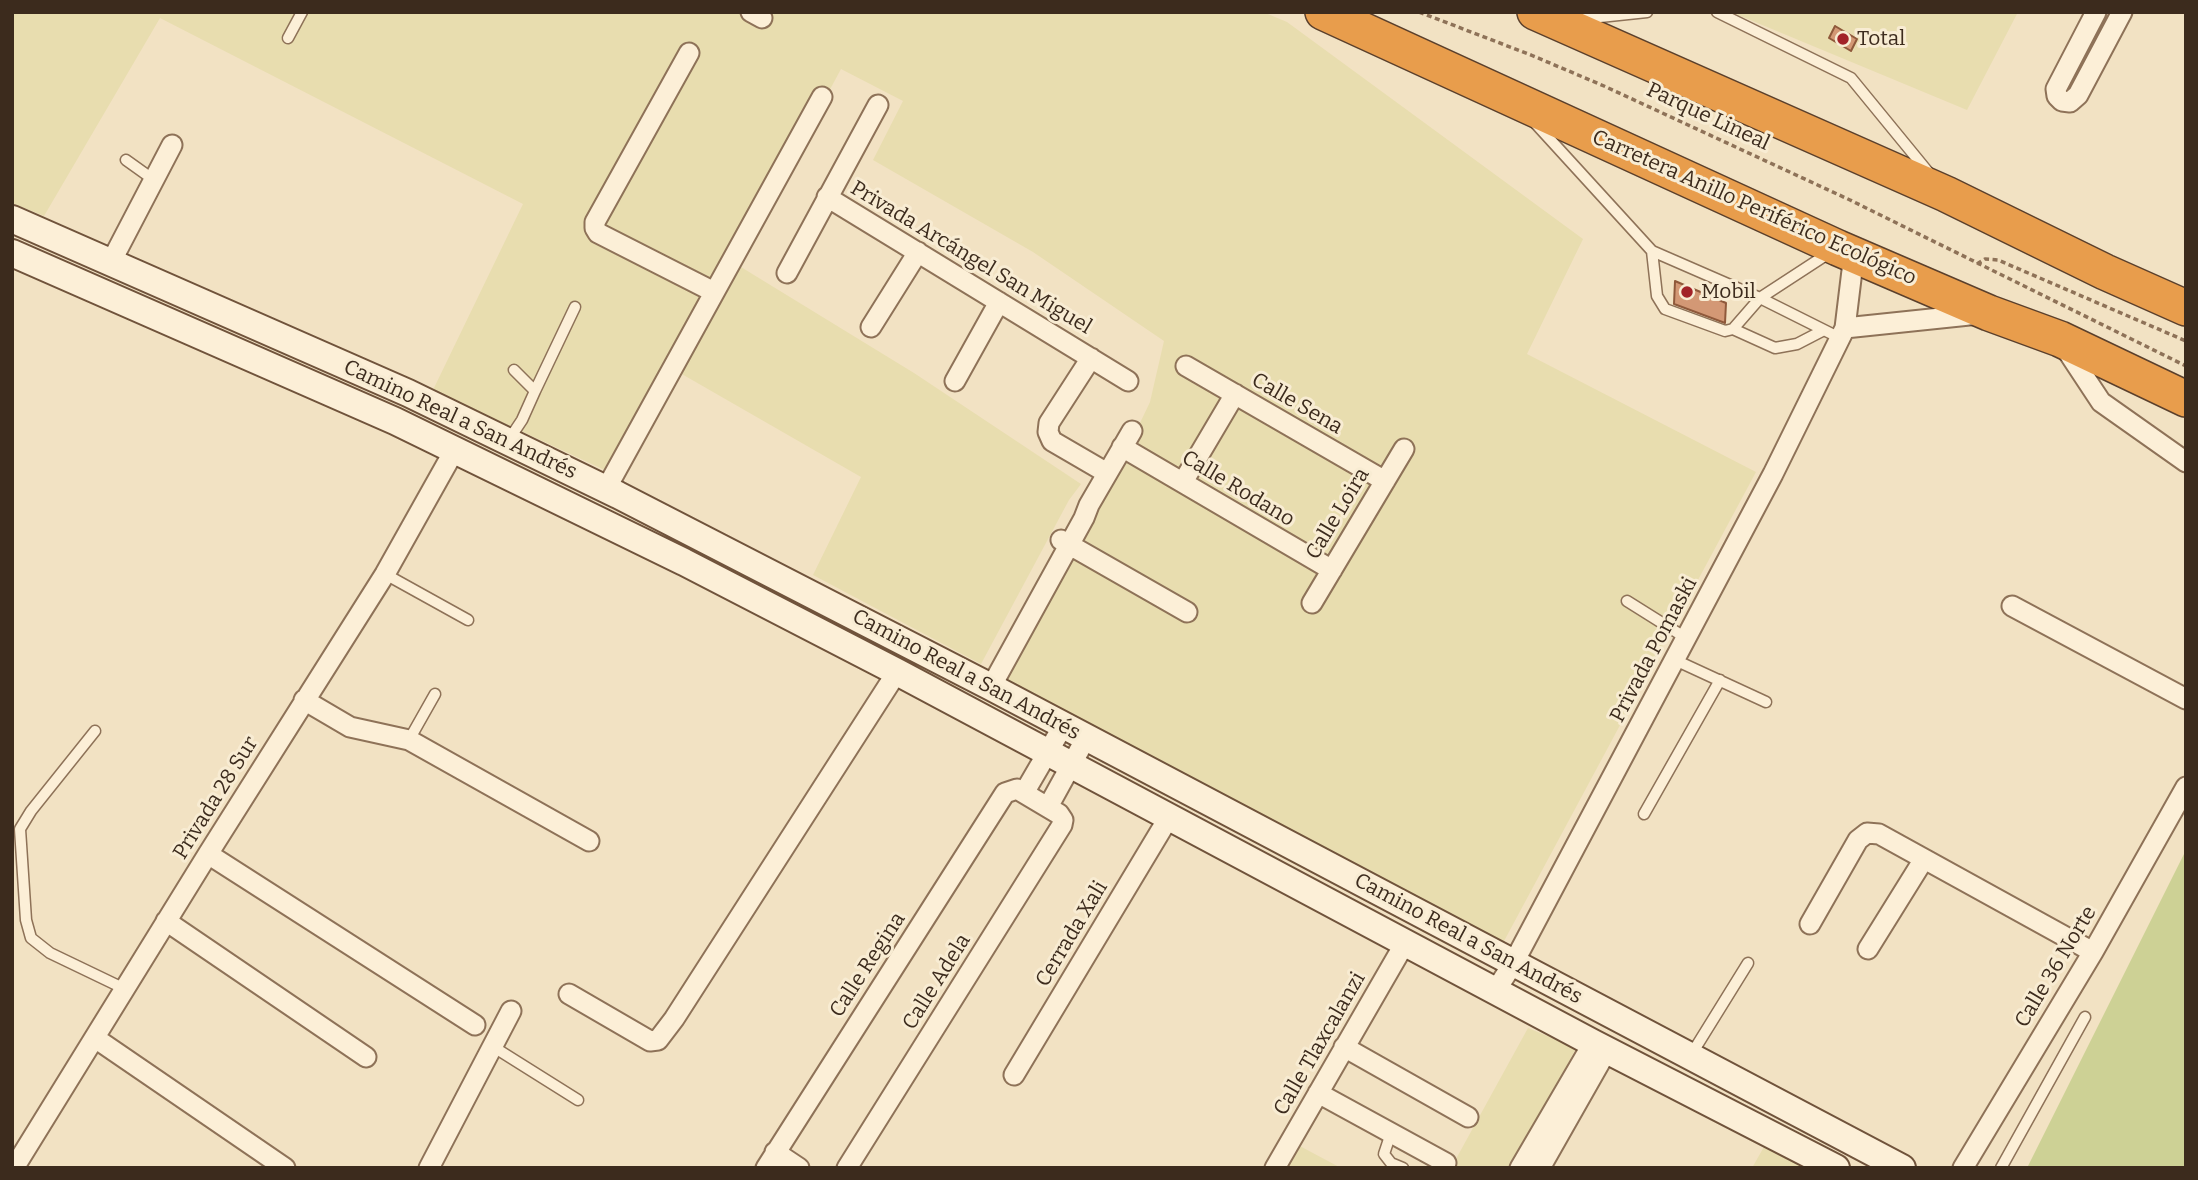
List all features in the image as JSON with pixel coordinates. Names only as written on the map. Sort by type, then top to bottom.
[{"type":"highway","name":"Carretera Anillo Periférico Ecológico","points":[[1323,12],[1846,251],[1989,313],[2060,339],[2186,399]]},
{"type":"highway","points":[[1545,17],[1946,194],[2105,272],[2186,308]]},
{"type":"main road","name":"Camino Real a San Andrés","points":[[12,219],[408,393],[606,489],[986,684],[1902,1168]]},
{"type":"main road","name":"Camino Real a San Andrés","points":[[12,253],[395,421],[684,562],[1836,1168]]},
{"type":"main road","points":[[395,421],[408,393]]},
{"type":"main road","points":[[1714,1105],[1729,1076]]},
{"type":"street","points":[[2096,12],[2056,89],[2057,96],[2062,101],[2070,102],[2078,95],[2122,12]]},
{"type":"street","points":[[689,53],[595,228],[598,233],[714,292]]},
{"type":"street","points":[[606,489],[822,97]]},
{"type":"street","points":[[787,273],[878,105]]},
{"type":"street","points":[[111,262],[172,145]]},
{"type":"street","name":"Privada Arcángel San Miguel","points":[[827,198],[1128,381]]},
{"type":"street","name":"Privada Pomaski","points":[[1496,990],[1514,962],[1773,474],[1836,332],[1846,251]]},
{"type":"street","points":[[871,327],[918,253]]},
{"type":"street","points":[[955,381],[999,302]]},
{"type":"street","points":[[1836,332],[1989,313]]},
{"type":"street","points":[[2060,339],[2101,402],[2186,462]]},
{"type":"street","name":"Privada Arcángel San Miguel","points":[[1091,358],[1049,424],[1048,432],[1052,440],[1107,474]]},
{"type":"street","name":"Calle Sena","points":[[1186,366],[1385,481]]},
{"type":"street","points":[[1183,482],[1235,394]]},
{"type":"street","name":"Calle Rodano","points":[[1107,474],[1127,439],[1183,482],[1332,570]]},
{"type":"street","name":"Calle Loira","points":[[1312,603],[1404,449]]},
{"type":"street","name":"Privada 28 Sur","points":[[14,1168],[385,574],[454,451]]},
{"type":"street","points":[[986,684],[1065,542],[1074,516],[1089,505],[1107,474]]},
{"type":"street","points":[[1065,542],[1187,612]]},
{"type":"street","points":[[2011,606],[2186,699]]},
{"type":"street","points":[[569,994],[650,1041],[658,1040],[897,672]]},
{"type":"street","points":[[304,700],[350,727],[409,740],[589,841]]},
{"type":"street","points":[[1017,791],[1048,807],[1060,758],[1075,732]]},
{"type":"street","name":"Calle Regina","points":[[770,1160],[1005,793],[1017,791],[1060,758]]},
{"type":"street","name":"Calle 36 Norte","points":[[1963,1168],[2093,952],[2186,787]]},
{"type":"street","name":"Calle Adela","points":[[847,1168],[1062,825],[1063,820],[1059,814],[1048,807]]},
{"type":"street","name":"Cerrada Xali","points":[[1014,1075],[1169,817]]},
{"type":"street","points":[[1810,924],[1858,840],[1867,833],[1879,834],[2093,952]]},
{"type":"street","points":[[208,854],[475,1025]]},
{"type":"street","points":[[1868,949],[1924,859]]},
{"type":"street","points":[[166,921],[366,1057]]},
{"type":"street","name":"Calle Tlaxcalanzi","points":[[1275,1168],[1405,943]]},
{"type":"street","points":[[429,1168],[511,1011]]},
{"type":"street","points":[[95,1038],[285,1168]]},
{"type":"street","points":[[1520,1168],[1600,1046]]},
{"type":"street","points":[[1539,1168],[1600,1046]]},
{"type":"street","points":[[1344,1047],[1468,1117]]},
{"type":"street","points":[[1318,1093],[1446,1163]]},
{"type":"street","points":[[770,1160],[799,1168]]},
{"type":"lane","points":[[288,38],[302,12]]},
{"type":"lane","points":[[1545,17],[1647,12]]},
{"type":"lane","points":[[1717,12],[1851,78],[1946,194]]},
{"type":"lane","points":[[1512,98],[1652,251],[1836,332]]},
{"type":"lane","points":[[126,160],[154,180]]},
{"type":"lane","points":[[1652,251],[1657,296],[1665,309],[1725,331],[1733,328],[1759,298],[1846,251]]},
{"type":"lane","points":[[508,441],[522,420],[575,307]]},
{"type":"lane","points":[[1733,328],[1776,348],[1836,332]]},
{"type":"lane","points":[[514,370],[535,391]]},
{"type":"lane","points":[[385,574],[468,620]]},
{"type":"lane","points":[[1627,601],[1686,638]]},
{"type":"lane","points":[[1675,660],[1766,702]]},
{"type":"lane","points":[[1644,814],[1720,680]]},
{"type":"lane","points":[[409,740],[435,694]]},
{"type":"lane","points":[[95,731],[31,811],[20,829],[26,920],[31,937],[50,953],[125,989]]},
{"type":"lane","points":[[1690,1056],[1748,963]]},
{"type":"lane","points":[[2001,1168],[2085,1017]]},
{"type":"lane","points":[[491,1046],[578,1100]]},
{"type":"lane","points":[[1391,1133],[1384,1154],[1391,1163],[1403,1168]]},
{"type":"path","name":"Parque Lineal","points":[[1419,12],[1604,86],[1850,200],[2186,366]]},
{"type":"path","name":"Parque Lineal","points":[[1977,264],[1992,258],[2186,341]]},
{"type":"shaded area","points":[[12,12],[1263,12],[1287,22],[1583,239],[1527,354],[1756,472],[1503,943],[999,678],[1119,467],[1150,402],[1164,341],[1033,252],[873,160],[903,101],[841,69],[736,264],[914,373],[1081,484],[1069,500],[981,664],[813,575],[861,477],[680,373],[624,479],[433,390],[523,204],[160,18],[44,216],[12,203]]},
{"type":"shaded area","points":[[1731,12],[2018,12],[1967,110]]},
{"type":"shaded area","points":[[1528,1028],[1576,1048],[1513,1168],[1451,1168]]},
{"type":"shaded area","points":[[1296,1144],[1341,1168],[1281,1168]]},
{"type":"shaded area","points":[[1765,1145],[1810,1168],[1752,1168]]},
{"type":"green space","points":[[2186,850],[2186,1168],[2027,1168]]},
{"type":"building","name":"Total","points":[[1835,26],[1857,39],[1851,51],[1829,38]]},
{"type":"building","name":"Mobil","points":[[1675,281],[1726,303],[1725,323],[1674,304]]},
{"type":"place","name":"Total","points":[[1843,39]]},
{"type":"place","name":"Mobil","points":[[1687,292]]}]
